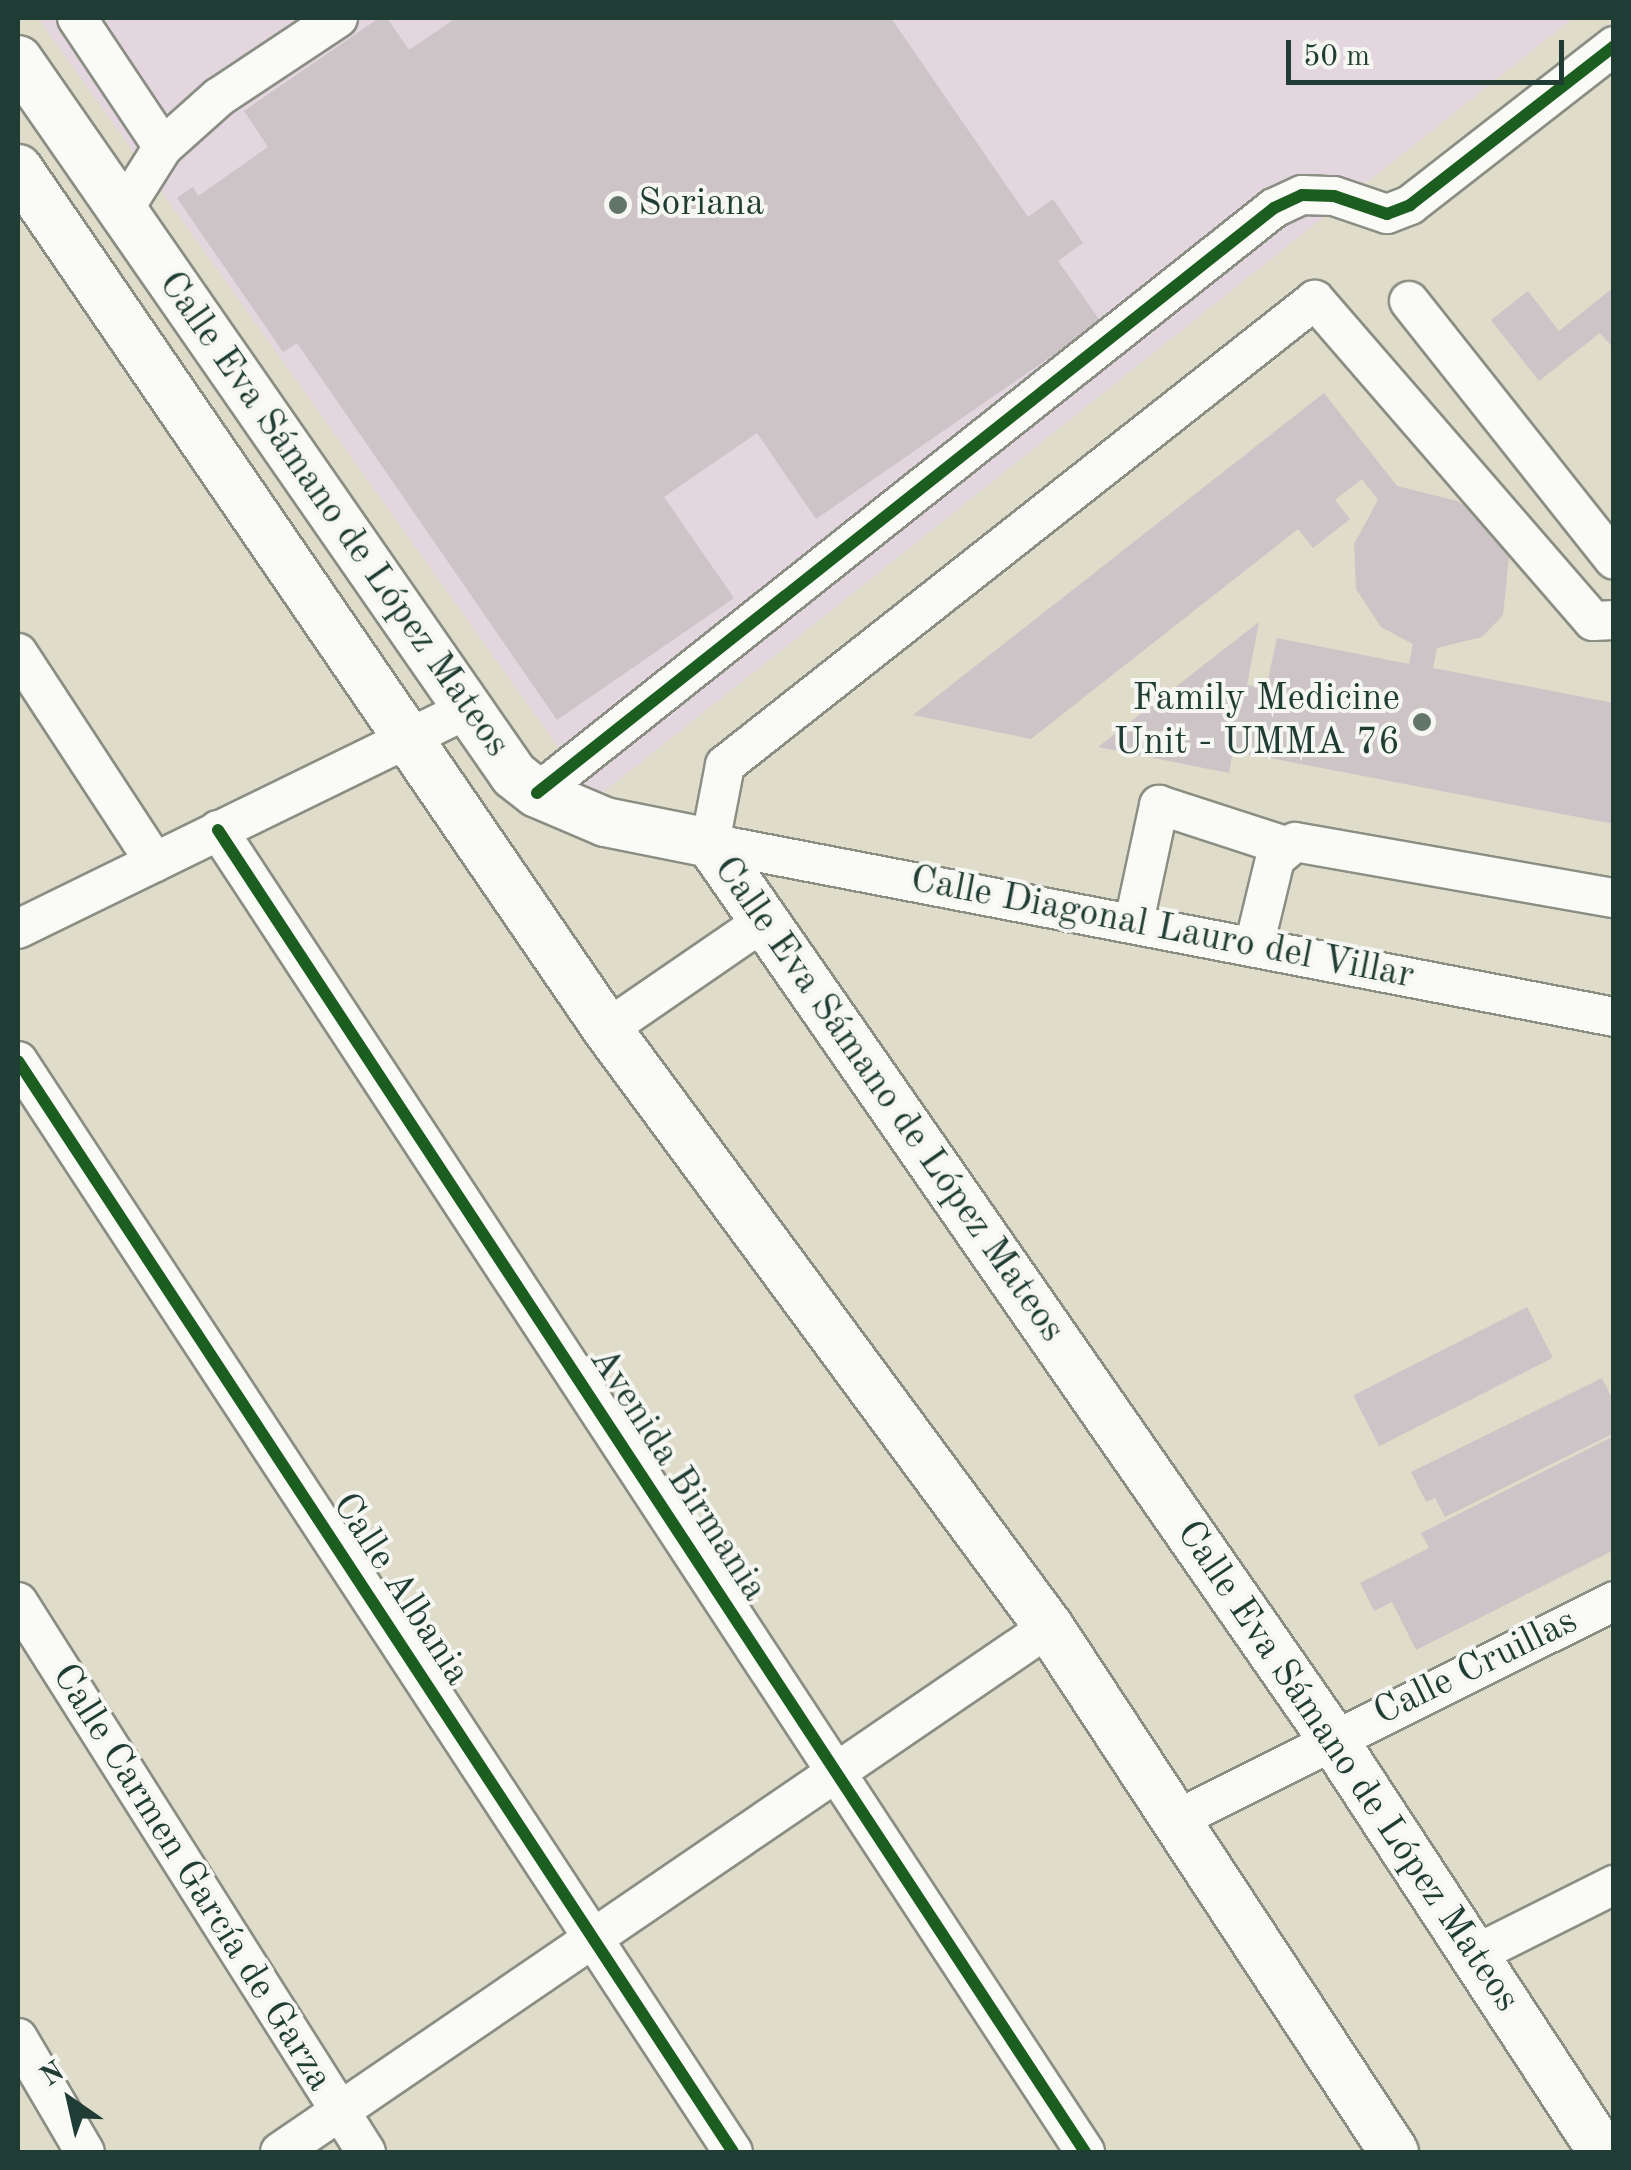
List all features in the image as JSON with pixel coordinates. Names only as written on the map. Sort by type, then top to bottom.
[{"type":"main road","name":"Calle Eva Sámano de López Mateos","points":[[18,60],[514,775],[537,793],[605,822],[710,844],[1332,1738],[1603,2152]]},
{"type":"main road","name":"Calle Eva Sámano de López Mateos","points":[[18,170],[404,742],[606,1029],[1049,1627],[1179,1818],[1394,2152]]},
{"type":"street","points":[[77,18],[162,147]]},
{"type":"street","points":[[122,212],[162,147],[219,98],[338,18]]},
{"type":"street","points":[[537,793],[1274,208],[1302,196],[1334,196],[1387,214],[1410,204],[1614,46]]},
{"type":"street","points":[[710,844],[725,764],[1314,300],[1594,621],[1614,620]]},
{"type":"street","points":[[1409,301],[1614,560]]},
{"type":"street","points":[[18,653],[156,862]]},
{"type":"street","points":[[18,930],[468,709]]},
{"type":"street","points":[[1134,922],[1160,805],[1285,846]]},
{"type":"street","name":"Avenida Birmania","points":[[218,830],[1085,2152]]},
{"type":"street","points":[[1254,946],[1275,859],[1285,846],[1296,842],[1614,898]]},
{"type":"street","name":"Calle Diagonal Lauro del Villar","points":[[710,844],[1134,922],[1614,1017]]},
{"type":"street","points":[[606,1029],[764,921]]},
{"type":"street","name":"Calle Albania","points":[[18,1060],[733,2152]]},
{"type":"street","name":"Calle Carmen García de Garza","points":[[18,1602],[366,2152]]},
{"type":"street","name":"Calle Cruillas","points":[[1179,1818],[1332,1738],[1614,1602]]},
{"type":"street","points":[[280,2152],[590,1935],[838,1776],[1049,1627]]},
{"type":"street","points":[[1474,1954],[1614,1886]]},
{"type":"street","points":[[18,2038],[85,2152]]},
{"type":"shaded area","points":[[38,18],[1573,18],[595,799]]},
{"type":"building","points":[[379,18],[387,18],[409,50],[456,18],[891,18],[1028,217],[1053,199],[1083,243],[1058,261],[1101,322],[816,519],[757,433],[664,497],[734,598],[557,720],[297,343],[283,352],[177,198],[193,187],[198,196],[268,147],[244,111]]},
{"type":"building","points":[[1614,287],[1614,349],[1600,333],[1539,381],[1491,320],[1528,291],[1559,331]]},
{"type":"building","points":[[1324,393],[1397,486],[1457,501],[1492,524],[1509,557],[1503,615],[1482,637],[1437,648],[1433,668],[1614,703],[1614,824],[1233,751],[1229,773],[1098,747],[1259,622],[1247,685],[1266,688],[1277,638],[1409,664],[1413,644],[1381,627],[1356,589],[1354,544],[1378,500],[1362,479],[1335,500],[1350,519],[1313,548],[1298,529],[1031,739],[913,715]]},
{"type":"building","points":[[1527,1307],[1553,1358],[1379,1446],[1353,1396]]},
{"type":"building","points":[[1602,1378],[1614,1402],[1614,1433],[1445,1517],[1435,1498],[1426,1502],[1411,1472]]},
{"type":"building","points":[[1614,1436],[1614,1550],[1416,1650],[1392,1602],[1374,1611],[1360,1583],[1429,1548],[1421,1533]]},
{"type":"cycle path","points":[[537,793],[1274,208],[1302,195],[1334,196],[1387,214],[1410,205],[1614,46]]},
{"type":"cycle path","points":[[218,830],[1085,2152]]},
{"type":"cycle path","points":[[18,1061],[733,2152]]},
{"type":"place","name":"Soriana","points":[[618,205]]},
{"type":"place","name":"Family Medicine Unit - UMMA 76","points":[[1422,722]]}]
